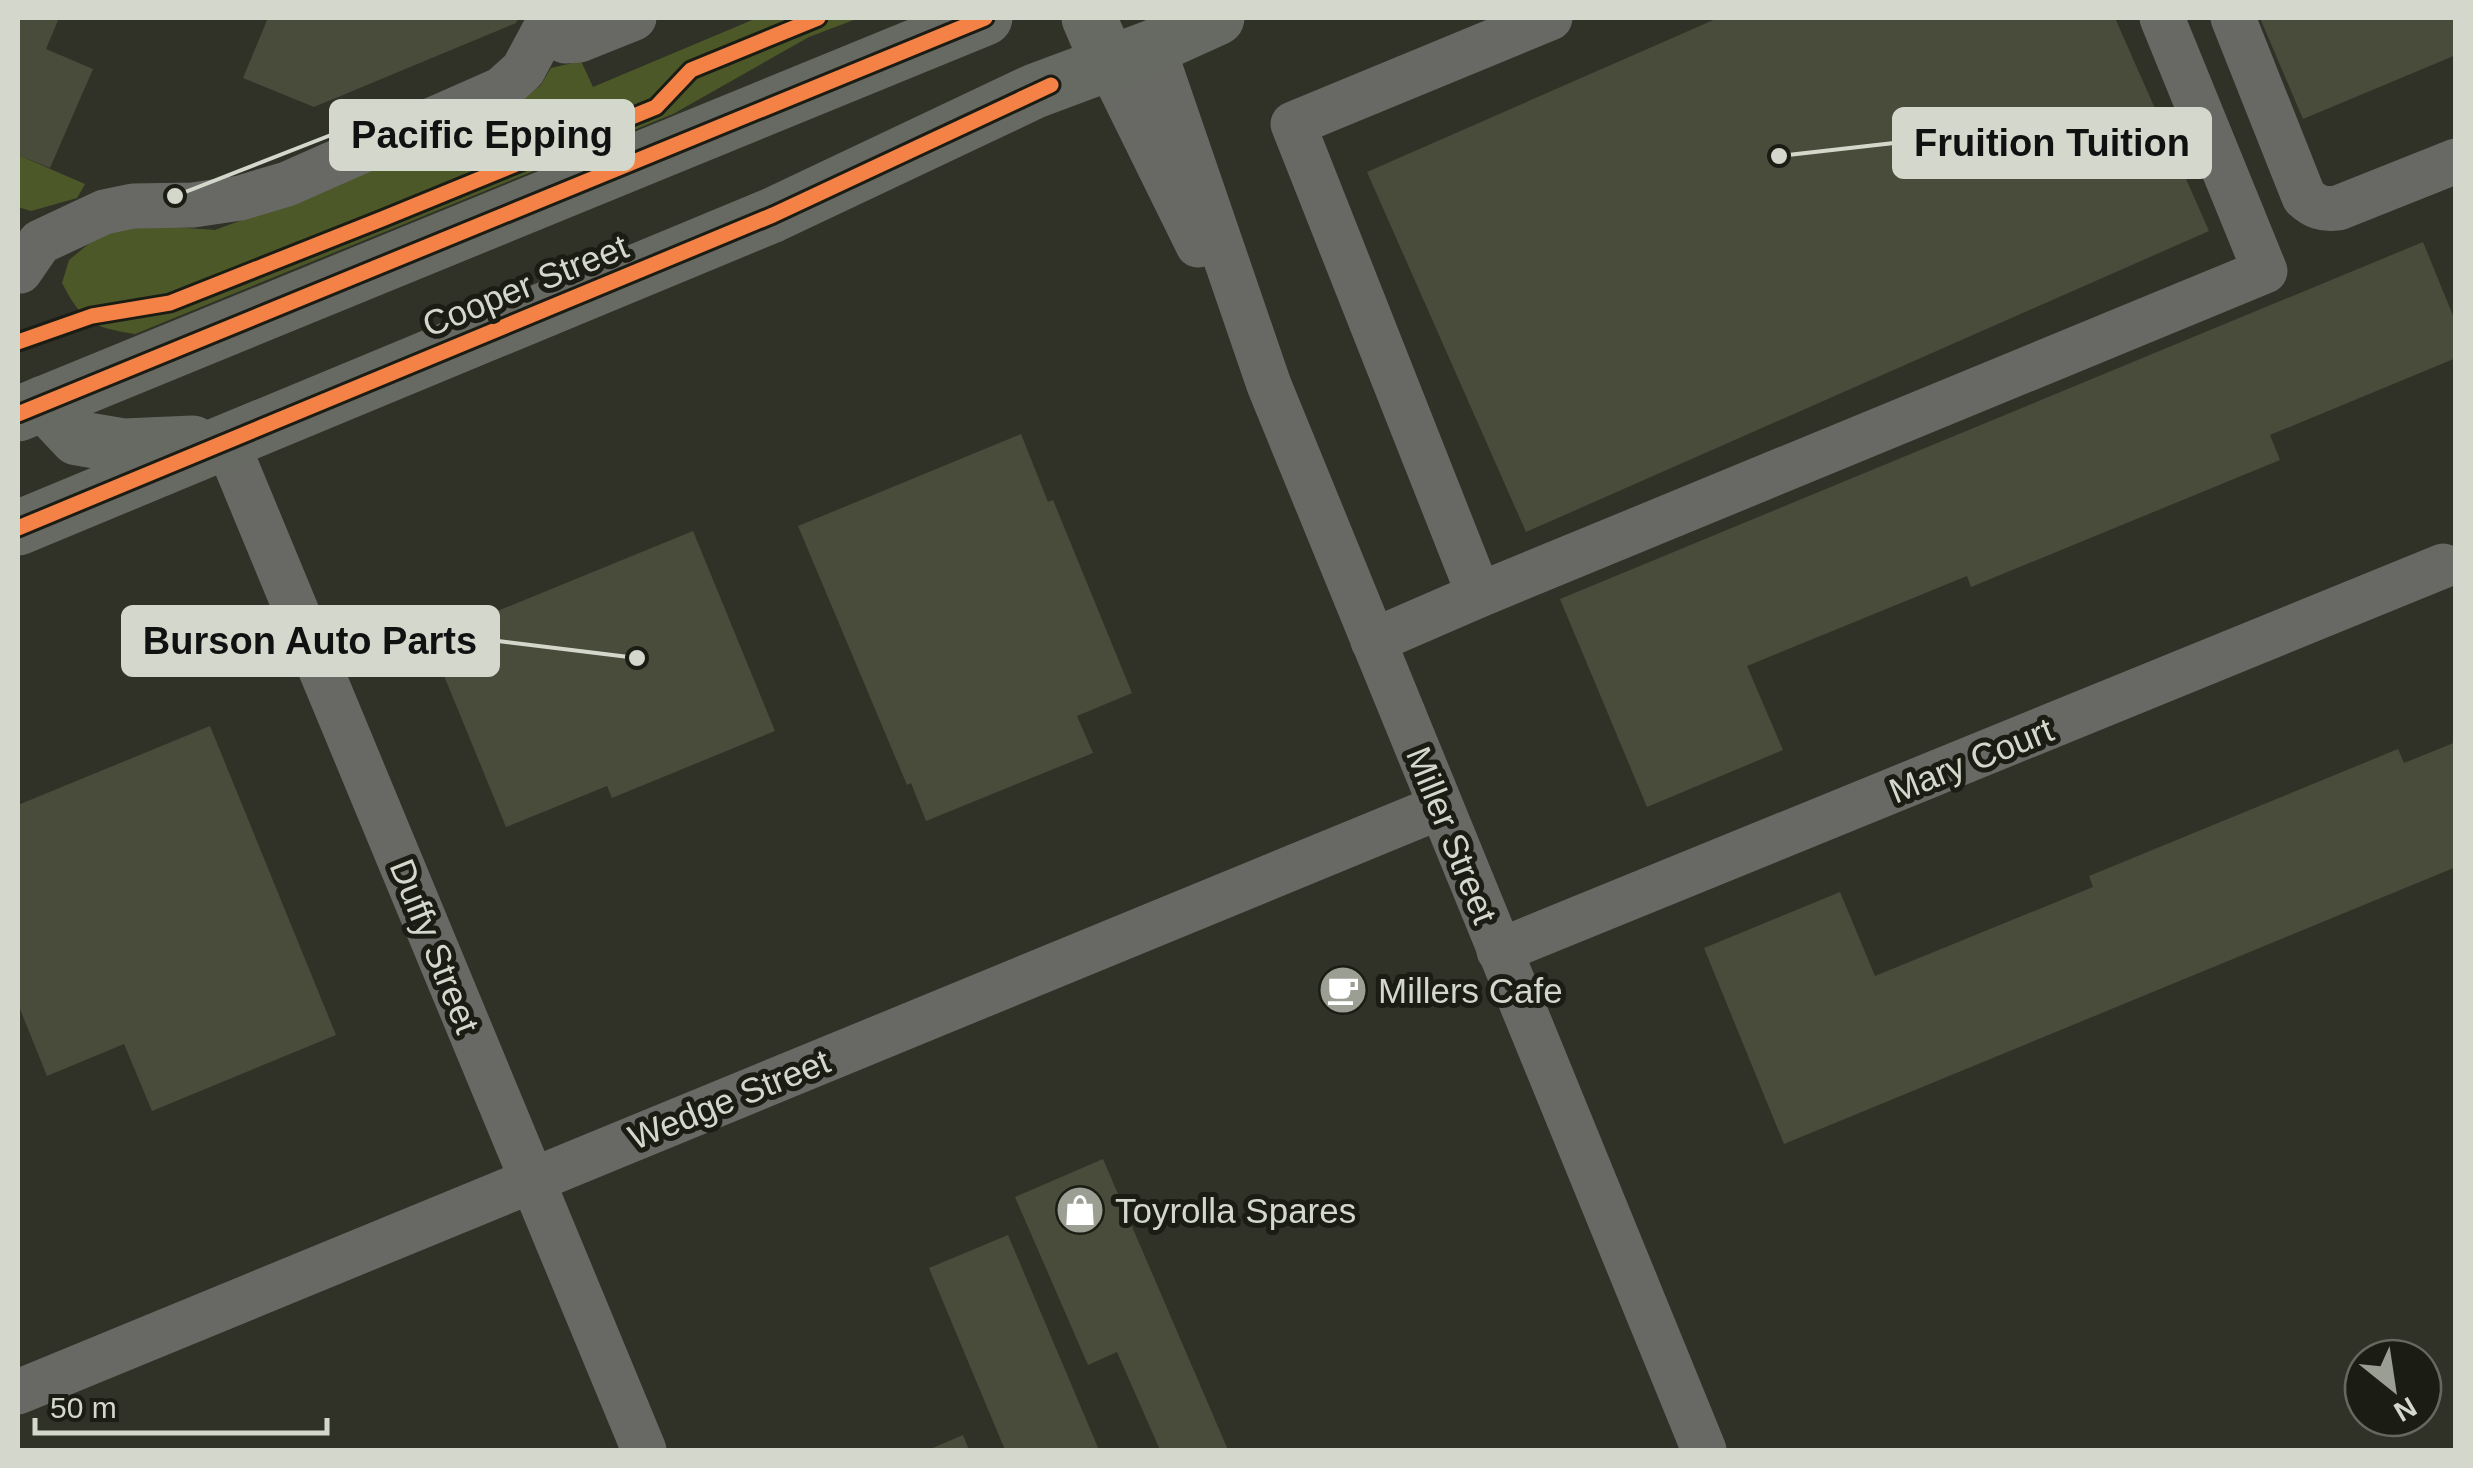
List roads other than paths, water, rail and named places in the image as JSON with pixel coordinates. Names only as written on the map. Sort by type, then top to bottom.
[{"type":"main road","name":"Cooper Street","points":[[31,408],[984,18]]},
{"type":"main road","name":"Cooper Street","points":[[18,528],[773,215],[1036,91],[1123,36],[1217,18]]},
{"type":"main road","points":[[31,408],[77,438],[124,446],[226,442]]},
{"type":"street","points":[[20,271],[40,242],[78,223],[132,206],[240,198],[287,184],[502,89],[523,70],[544,31],[564,41],[579,40],[634,18]]},
{"type":"street","points":[[1479,595],[1293,124],[1550,18]]},
{"type":"street","points":[[1374,642],[1479,595],[2265,271],[2162,18]]},
{"type":"street","points":[[2233,18],[2304,197],[2313,205],[2325,210],[2338,208],[2456,161]]},
{"type":"street","name":"Miller Street","points":[[1123,36],[1704,1450]]},
{"type":"street","name":"Duffy Street","points":[[226,442],[644,1450]]},
{"type":"street","name":"Mary Court","points":[[1499,950],[2443,566]]},
{"type":"street","name":"Wedge Street","points":[[18,1392],[1440,807]]},
{"type":"place","name":"Fruition Tuition","points":[[1779,156]]},
{"type":"place","name":"Pacific Epping","points":[[175,196]]},
{"type":"place","name":"Burson Auto Parts","points":[[637,658]]},
{"type":"place","name":"Millers Cafe","points":[[1343,990]]},
{"type":"place","name":"Toyrolla Spares","points":[[1080,1210]]}]
